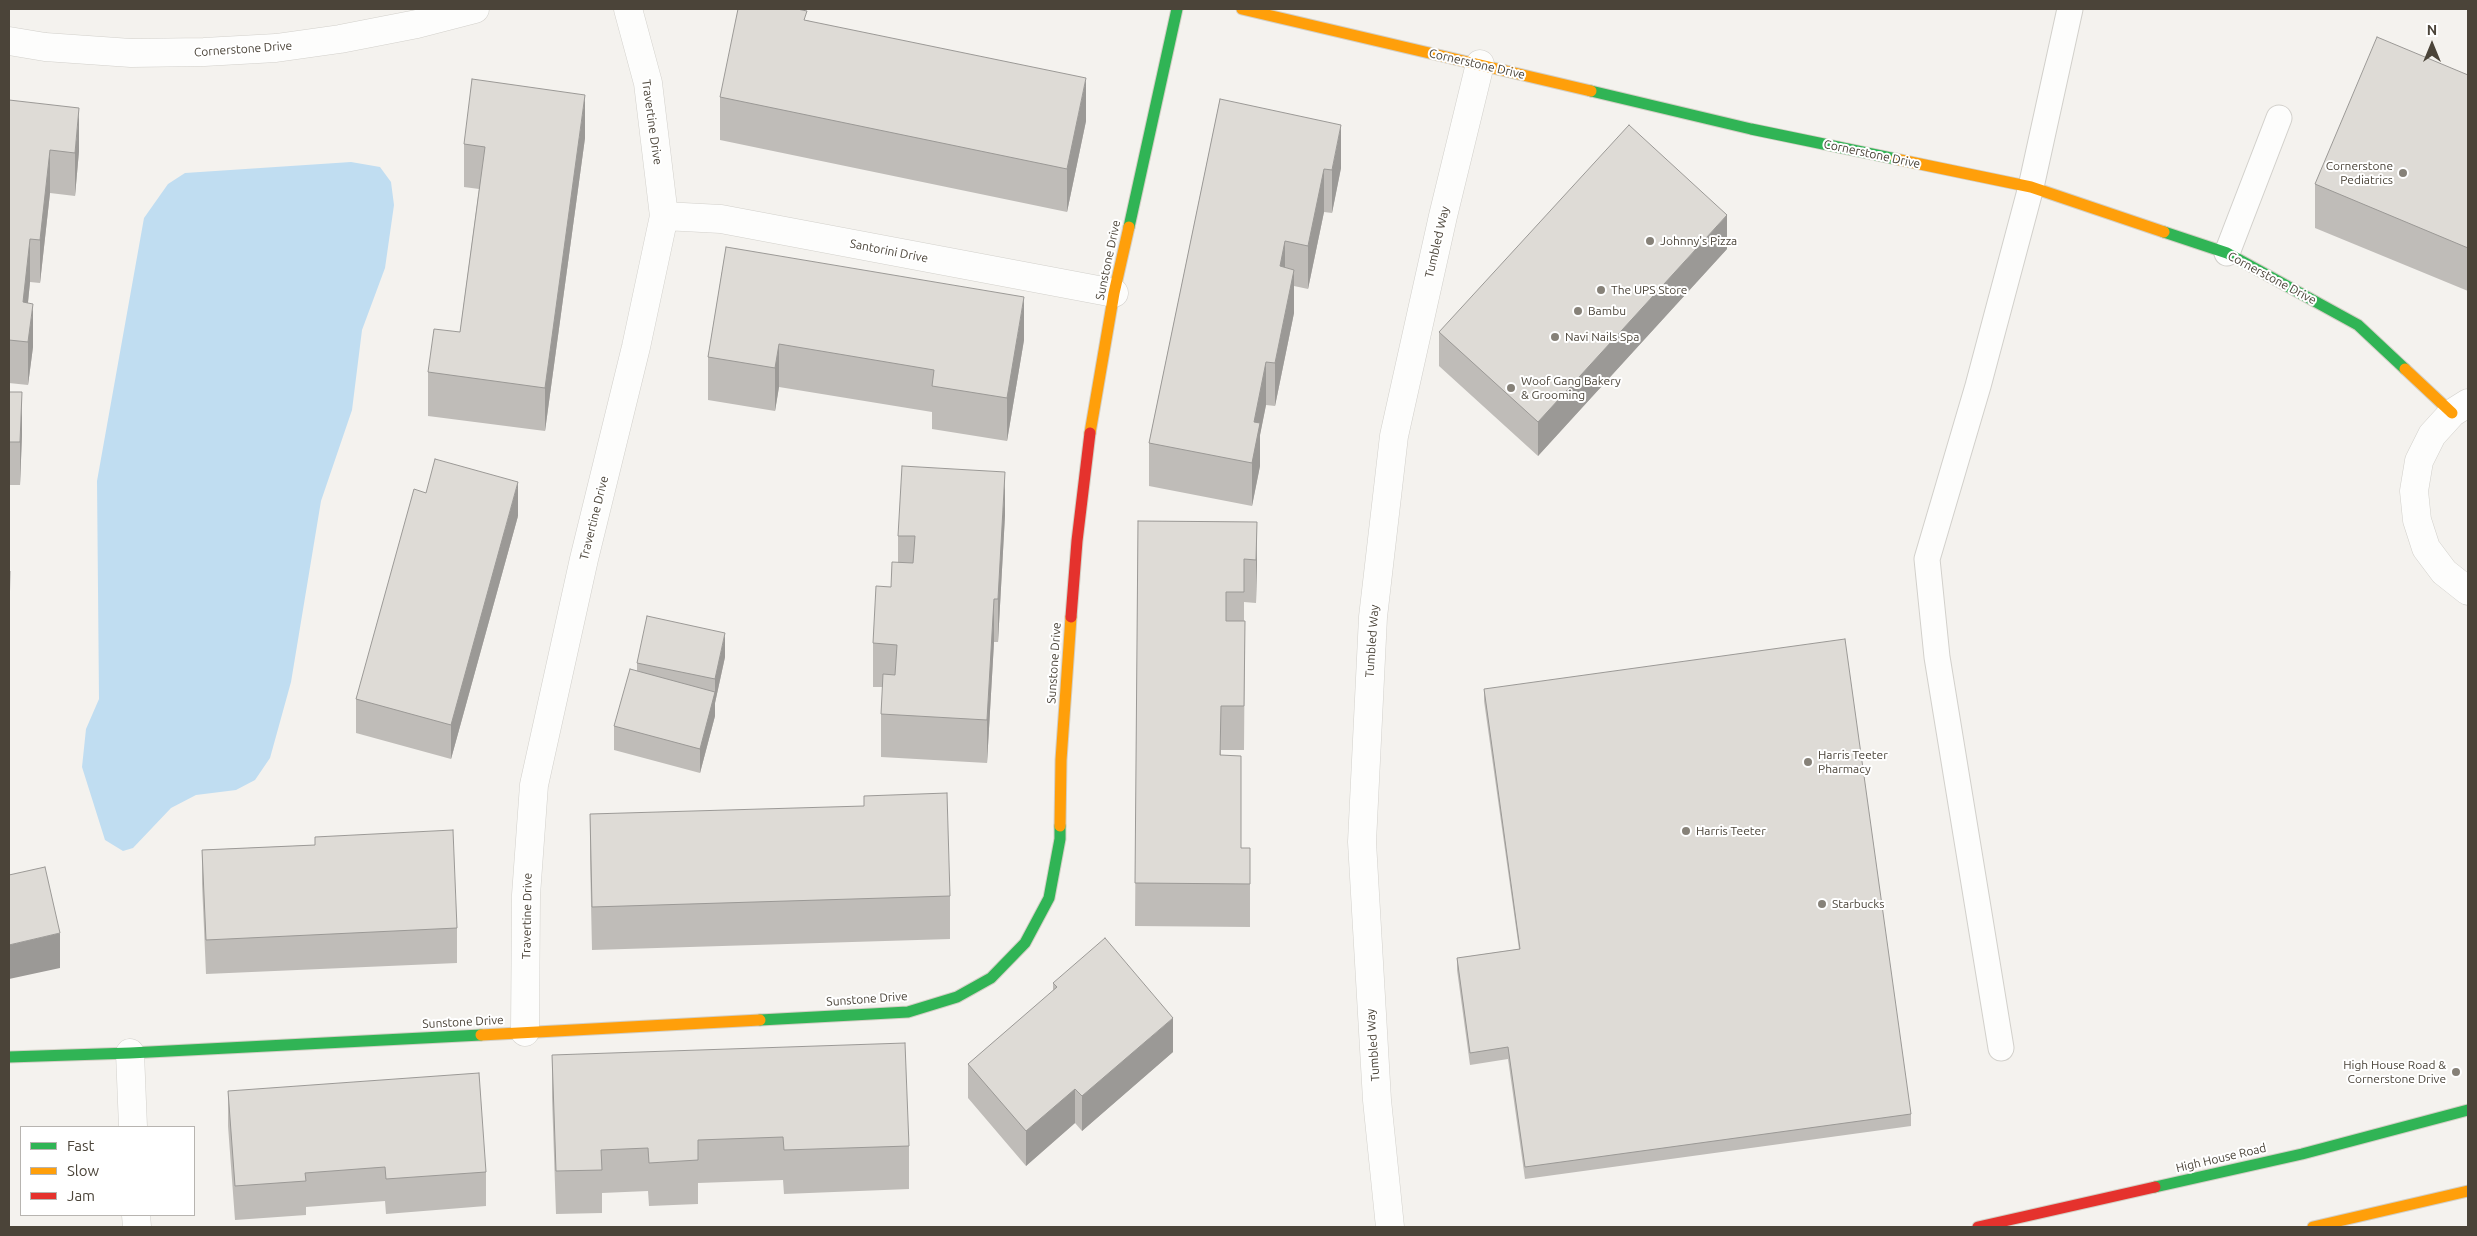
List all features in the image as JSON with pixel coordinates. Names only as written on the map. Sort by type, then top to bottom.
[{"type":"street","name":"Cornerstone Drive","points":[[9,41],[45,47],[131,53],[267,49],[340,40],[475,9]]},
{"type":"street","name":"Travertine Drive","points":[[525,1032],[526,895],[534,785],[584,559],[636,347],[664,216],[648,83],[628,9]]},
{"type":"street","name":"Sunstone Drive","points":[[9,1057],[130,1053],[908,1012],[957,997],[991,978],[1025,943],[1049,898],[1060,839],[1061,760],[1077,541],[1088,446],[1114,293],[1177,9]]},
{"type":"street","name":"Cornerstone Drive","points":[[1242,9],[1751,129],[2031,188],[2227,252],[2358,325],[2460,408],[2432,435],[2419,461],[2414,500],[2416,520],[2426,548],[2444,572],[2468,591]]},
{"type":"street","name":"Tumbled Way","points":[[1390,1227],[1377,1100],[1362,842],[1373,617],[1394,436],[1443,216],[1480,64]]},
{"type":"street","name":"Santorini Drive","points":[[664,216],[721,219],[1114,293]]},
{"type":"street","points":[[130,1053],[133,1126]]},
{"type":"street","name":"High House Road","points":[[1978,1227],[2302,1154],[2468,1110]]},
{"type":"street","points":[[2313,1227],[2468,1191]]},
{"type":"lane","points":[[2000,1048],[1937,657],[1926,559],[1978,386],[2031,188],[2070,9]]},
{"type":"lane","points":[[2227,252],[2279,118]]},
{"type":"water","points":[[351,162],[380,167],[391,182],[394,205],[385,268],[362,330],[352,410],[321,501],[291,682],[270,758],[255,780],[236,790],[196,795],[171,808],[133,848],[123,851],[105,840],[82,767],[86,729],[99,699],[97,481],[144,218],[168,184],[185,173]]},
{"type":"building","points":[[738,9],[797,9],[807,11],[804,20],[1086,78],[1067,169],[720,97]]},
{"type":"building","name":"Cornerstone Pediatrics","points":[[2377,37],[2468,75],[2468,248],[2315,184]]},
{"type":"building","points":[[472,79],[585,95],[545,388],[428,372],[434,329],[460,332],[485,147],[464,144]]},
{"type":"building","points":[[1220,99],[1341,125],[1332,170],[1324,169],[1308,246],[1285,241],[1280,266],[1294,270],[1275,363],[1266,362],[1254,422],[1260,423],[1252,463],[1149,443]]},
{"type":"building","points":[[9,100],[79,108],[75,153],[50,150],[40,240],[30,239],[23,302],[33,304],[28,342],[9,340]]},
{"type":"building","points":[[1629,125],[1727,215],[1538,422],[1439,332]]},
{"type":"building","points":[[726,247],[1024,297],[1007,398],[932,386],[934,370],[779,344],[775,368],[708,357]]},
{"type":"building","points":[[9,392],[22,392],[20,442],[9,442]]},
{"type":"building","points":[[435,459],[518,482],[451,725],[356,699],[414,489],[426,493]]},
{"type":"building","points":[[902,466],[1005,472],[998,599],[994,599],[987,720],[881,714],[883,674],[895,675],[897,645],[873,643],[876,586],[891,587],[892,562],[913,563],[915,536],[898,536]]},
{"type":"building","points":[[1138,521],[1257,522],[1256,560],[1244,559],[1244,592],[1226,592],[1226,621],[1245,621],[1244,706],[1221,706],[1220,755],[1241,756],[1241,848],[1250,848],[1250,884],[1135,883]]},
{"type":"building","points":[[9,571],[10,571],[9,612]]},
{"type":"building","points":[[647,616],[725,633],[715,679],[637,663]]},
{"type":"building","name":"Harris Teeter","points":[[1845,639],[1911,1114],[1525,1167],[1508,1047],[1470,1053],[1457,958],[1520,949],[1484,689]]},
{"type":"building","points":[[630,669],[715,692],[700,749],[614,726]]},
{"type":"building","points":[[947,793],[950,896],[592,907],[590,814],[864,806],[864,796]]},
{"type":"building","points":[[453,830],[457,928],[206,940],[202,850],[315,845],[315,837]]},
{"type":"building","points":[[45,867],[60,933],[9,945],[9,875]]},
{"type":"building","points":[[1105,938],[1173,1018],[1082,1096],[1075,1089],[1026,1131],[968,1064],[1057,987],[1053,983]]},
{"type":"building","points":[[905,1043],[909,1146],[784,1150],[783,1137],[698,1140],[698,1160],[649,1163],[648,1148],[601,1150],[602,1170],[556,1171],[552,1055]]},
{"type":"building","points":[[479,1073],[486,1172],[386,1179],[385,1167],[305,1173],[306,1181],[235,1186],[228,1091]]},
{"type":"traffic: fast","points":[[1129,227],[1177,9]]},
{"type":"traffic: fast","points":[[1591,91],[1751,129],[1896,159]]},
{"type":"traffic: fast","points":[[2164,232],[2227,253],[2358,325],[2405,369]]},
{"type":"traffic: fast","points":[[760,1020],[908,1012],[957,997],[991,978],[1025,943],[1049,898],[1060,839],[1060,826]]},
{"type":"traffic: fast","points":[[9,1057],[130,1053],[481,1035]]},
{"type":"traffic: fast","points":[[2155,1187],[2302,1154],[2468,1110]]},
{"type":"traffic: slow","points":[[1242,9],[1591,91]]},
{"type":"traffic: slow","points":[[1896,159],[2031,187],[2164,232]]},
{"type":"traffic: slow","points":[[1090,433],[1114,293],[1129,227]]},
{"type":"traffic: slow","points":[[2405,369],[2452,413]]},
{"type":"traffic: slow","points":[[1060,826],[1061,760],[1071,617]]},
{"type":"traffic: slow","points":[[481,1035],[760,1020]]},
{"type":"traffic: slow","points":[[2313,1227],[2468,1191]]},
{"type":"traffic: jam","points":[[1071,617],[1077,541],[1090,433]]},
{"type":"traffic: jam","points":[[1978,1227],[2155,1187]]},
{"type":"place","name":"Cornerstone Pediatrics","points":[[2403,173]]},
{"type":"place","name":"Johnny's Pizza","points":[[1650,241]]},
{"type":"place","name":"The UPS Store","points":[[1601,290]]},
{"type":"place","name":"Bambu","points":[[1578,311]]},
{"type":"place","name":"Navi Nails Spa","points":[[1555,337]]},
{"type":"place","name":"Woof Gang Bakery & Grooming","points":[[1511,388]]},
{"type":"place","name":"Harris Teeter Pharmacy","points":[[1808,762]]},
{"type":"place","name":"Harris Teeter","points":[[1686,831]]},
{"type":"place","name":"Starbucks","points":[[1822,904]]},
{"type":"place","name":"High House Road & Cornerstone Drive","points":[[2456,1072]]}]
